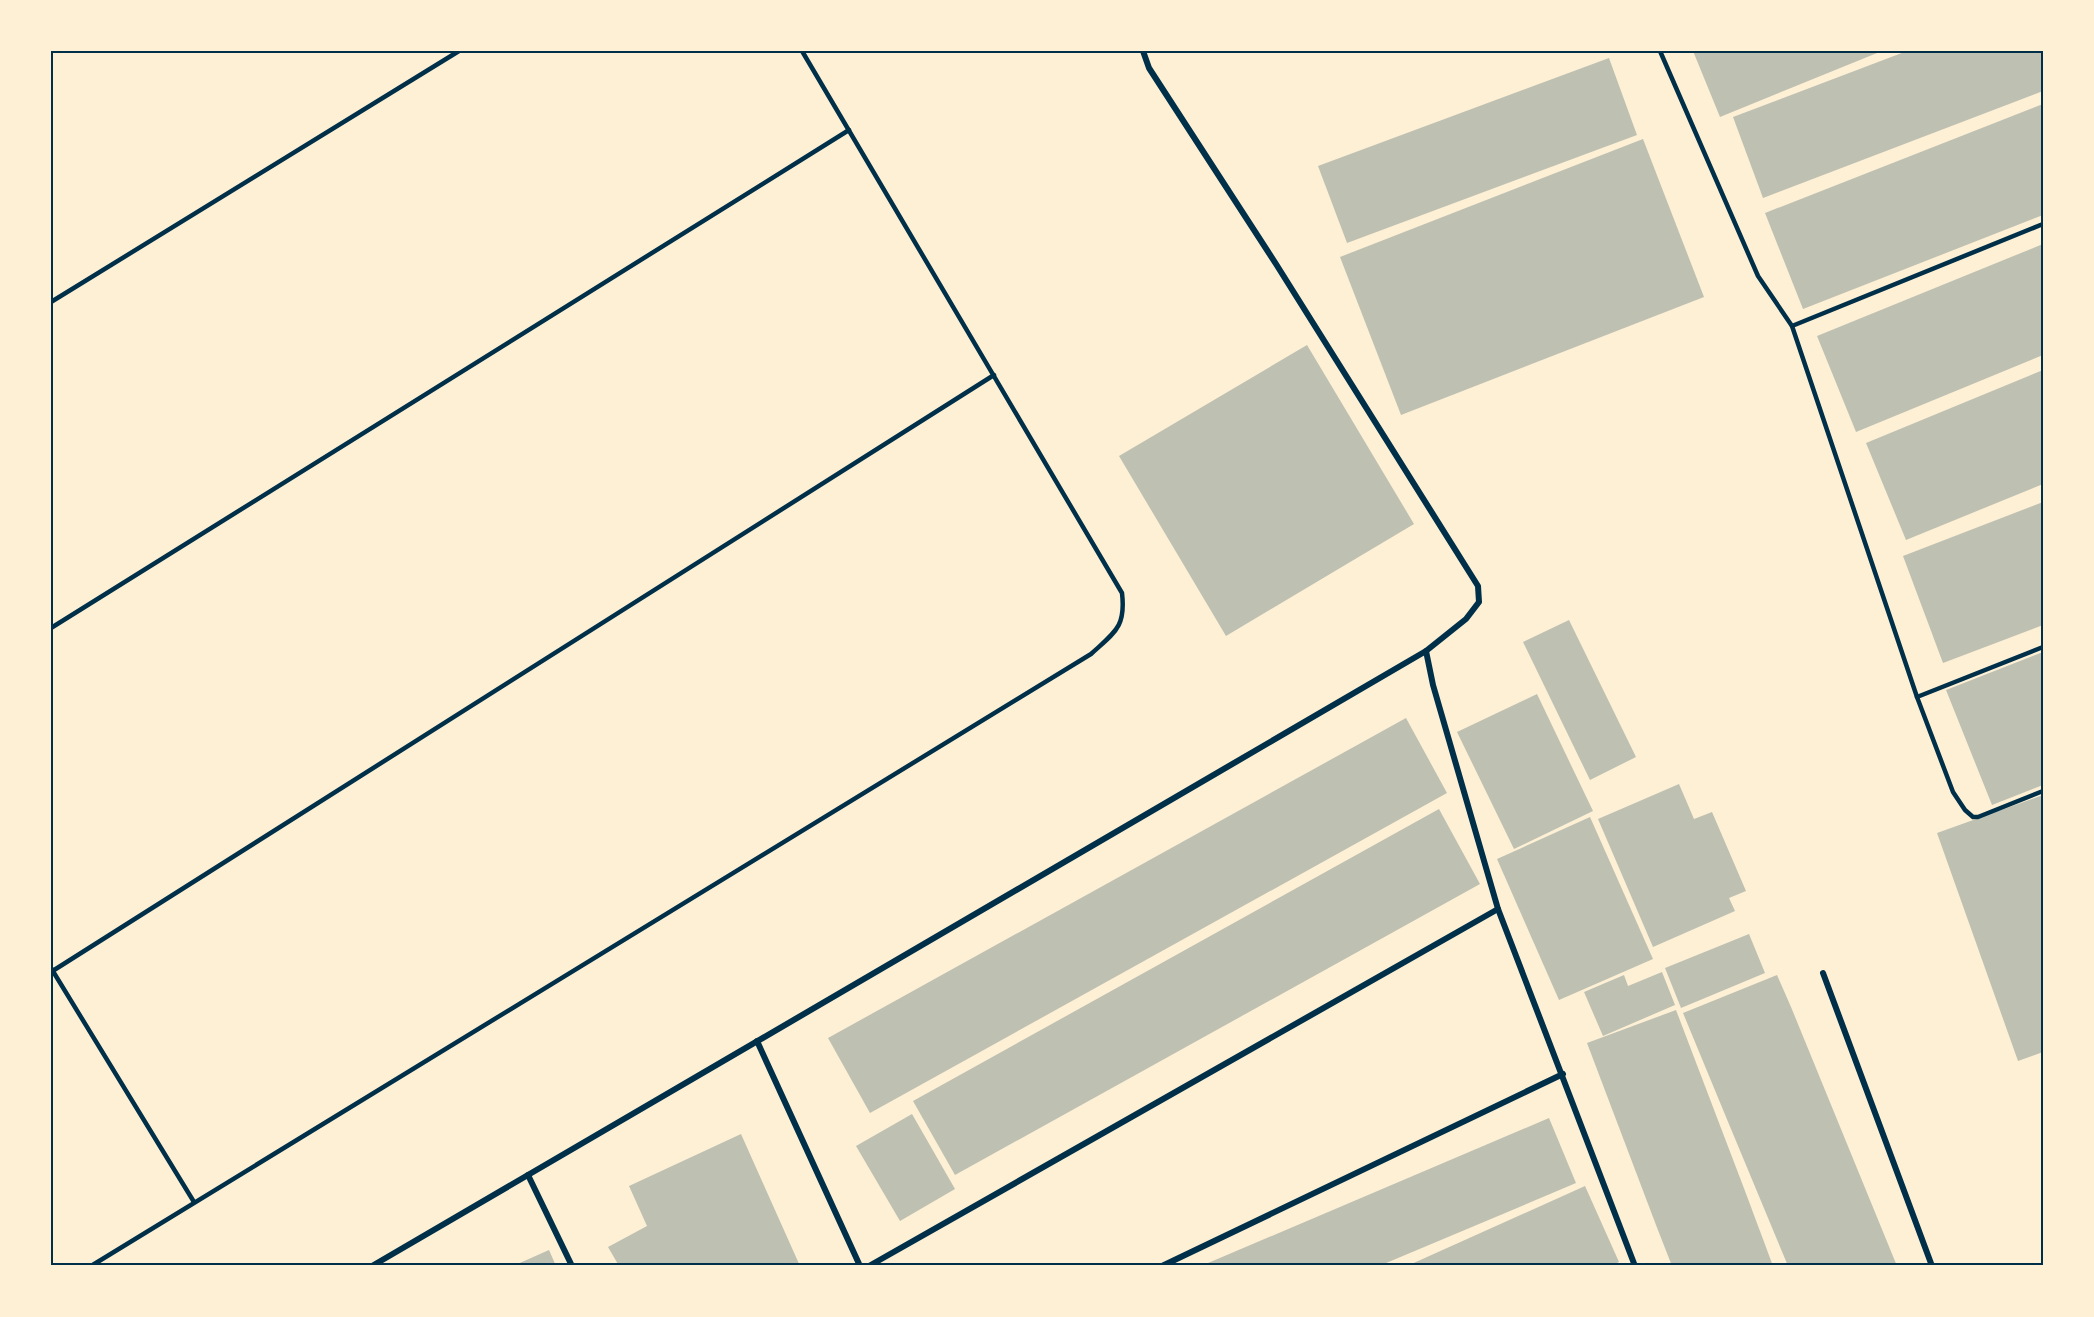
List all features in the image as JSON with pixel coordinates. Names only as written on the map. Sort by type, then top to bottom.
[{"type":"street","points":[[372,1266],[1426,651],[1466,619],[1479,602],[1478,586],[1276,264],[1149,68],[1143,51]]},
{"type":"street","points":[[1426,651],[1433,685],[1498,909],[1635,1266]]},
{"type":"street","points":[[868,1266],[1498,909]]},
{"type":"street","points":[[1823,974],[1932,1266]]},
{"type":"street","points":[[757,1041],[860,1266]]},
{"type":"street","points":[[1162,1266],[1563,1074]]},
{"type":"street","points":[[528,1175],[572,1266]]},
{"type":"lane","points":[[51,302],[459,51]]},
{"type":"lane","points":[[92,1266],[1091,654],[1114,633],[1124,614],[1122,593],[802,51]]},
{"type":"lane","points":[[1660,51],[1758,276],[1792,326],[1917,697],[1953,792],[1965,810],[1973,817],[2043,791]]},
{"type":"lane","points":[[51,628],[849,130]]},
{"type":"lane","points":[[1792,326],[2043,224]]},
{"type":"lane","points":[[194,1202],[52,970],[994,375]]},
{"type":"lane","points":[[1917,697],[2043,647]]},
{"type":"building","points":[[1693,51],[1882,51],[1720,117]]},
{"type":"building","points":[[1907,51],[2043,51],[2043,91],[1763,198],[1733,117]]},
{"type":"building","points":[[1609,58],[1637,135],[1347,243],[1318,166]]},
{"type":"building","points":[[2043,104],[2043,215],[1803,309],[1765,213]]},
{"type":"building","points":[[1643,139],[1704,297],[1401,415],[1340,257]]},
{"type":"building","points":[[2043,244],[2043,355],[1856,432],[1817,336]]},
{"type":"building","points":[[1307,345],[1414,524],[1226,636],[1119,456]]},
{"type":"building","points":[[2043,370],[2043,484],[1906,540],[1866,443]]},
{"type":"building","points":[[2043,502],[2043,625],[1943,663],[1903,556]]},
{"type":"building","points":[[1569,620],[1636,757],[1590,780],[1523,642]]},
{"type":"building","points":[[2043,652],[2043,785],[1992,805],[1946,690]]},
{"type":"building","points":[[1537,694],[1593,811],[1514,849],[1457,732]]},
{"type":"building","points":[[1406,718],[1447,793],[870,1113],[828,1038]]},
{"type":"building","points":[[1679,784],[1694,819],[1712,812],[1746,891],[1729,898],[1735,911],[1653,947],[1598,819]]},
{"type":"building","points":[[2043,795],[2043,1052],[2018,1061],[1937,833]]},
{"type":"building","points":[[1439,809],[1480,884],[955,1175],[913,1101]]},
{"type":"building","points":[[1590,817],[1653,959],[1559,1000],[1497,859]]},
{"type":"building","points":[[1749,934],[1765,973],[1681,1008],[1665,968]]},
{"type":"building","points":[[1662,972],[1675,1005],[1603,1036],[1584,992],[1624,975],[1628,986]]},
{"type":"building","points":[[1777,975],[1897,1266],[1788,1266],[1683,1013]]},
{"type":"building","points":[[1676,1010],[1773,1266],[1672,1266],[1587,1043]]},
{"type":"building","points":[[912,1114],[955,1189],[900,1221],[856,1146]]},
{"type":"building","points":[[1549,1118],[1576,1183],[1379,1266],[1201,1266]]},
{"type":"building","points":[[741,1134],[800,1266],[619,1266],[608,1247],[647,1226],[629,1186]]},
{"type":"building","points":[[1585,1186],[1619,1262],[1611,1266],[1407,1266]]},
{"type":"building","points":[[549,1250],[556,1266],[513,1266]]}]
